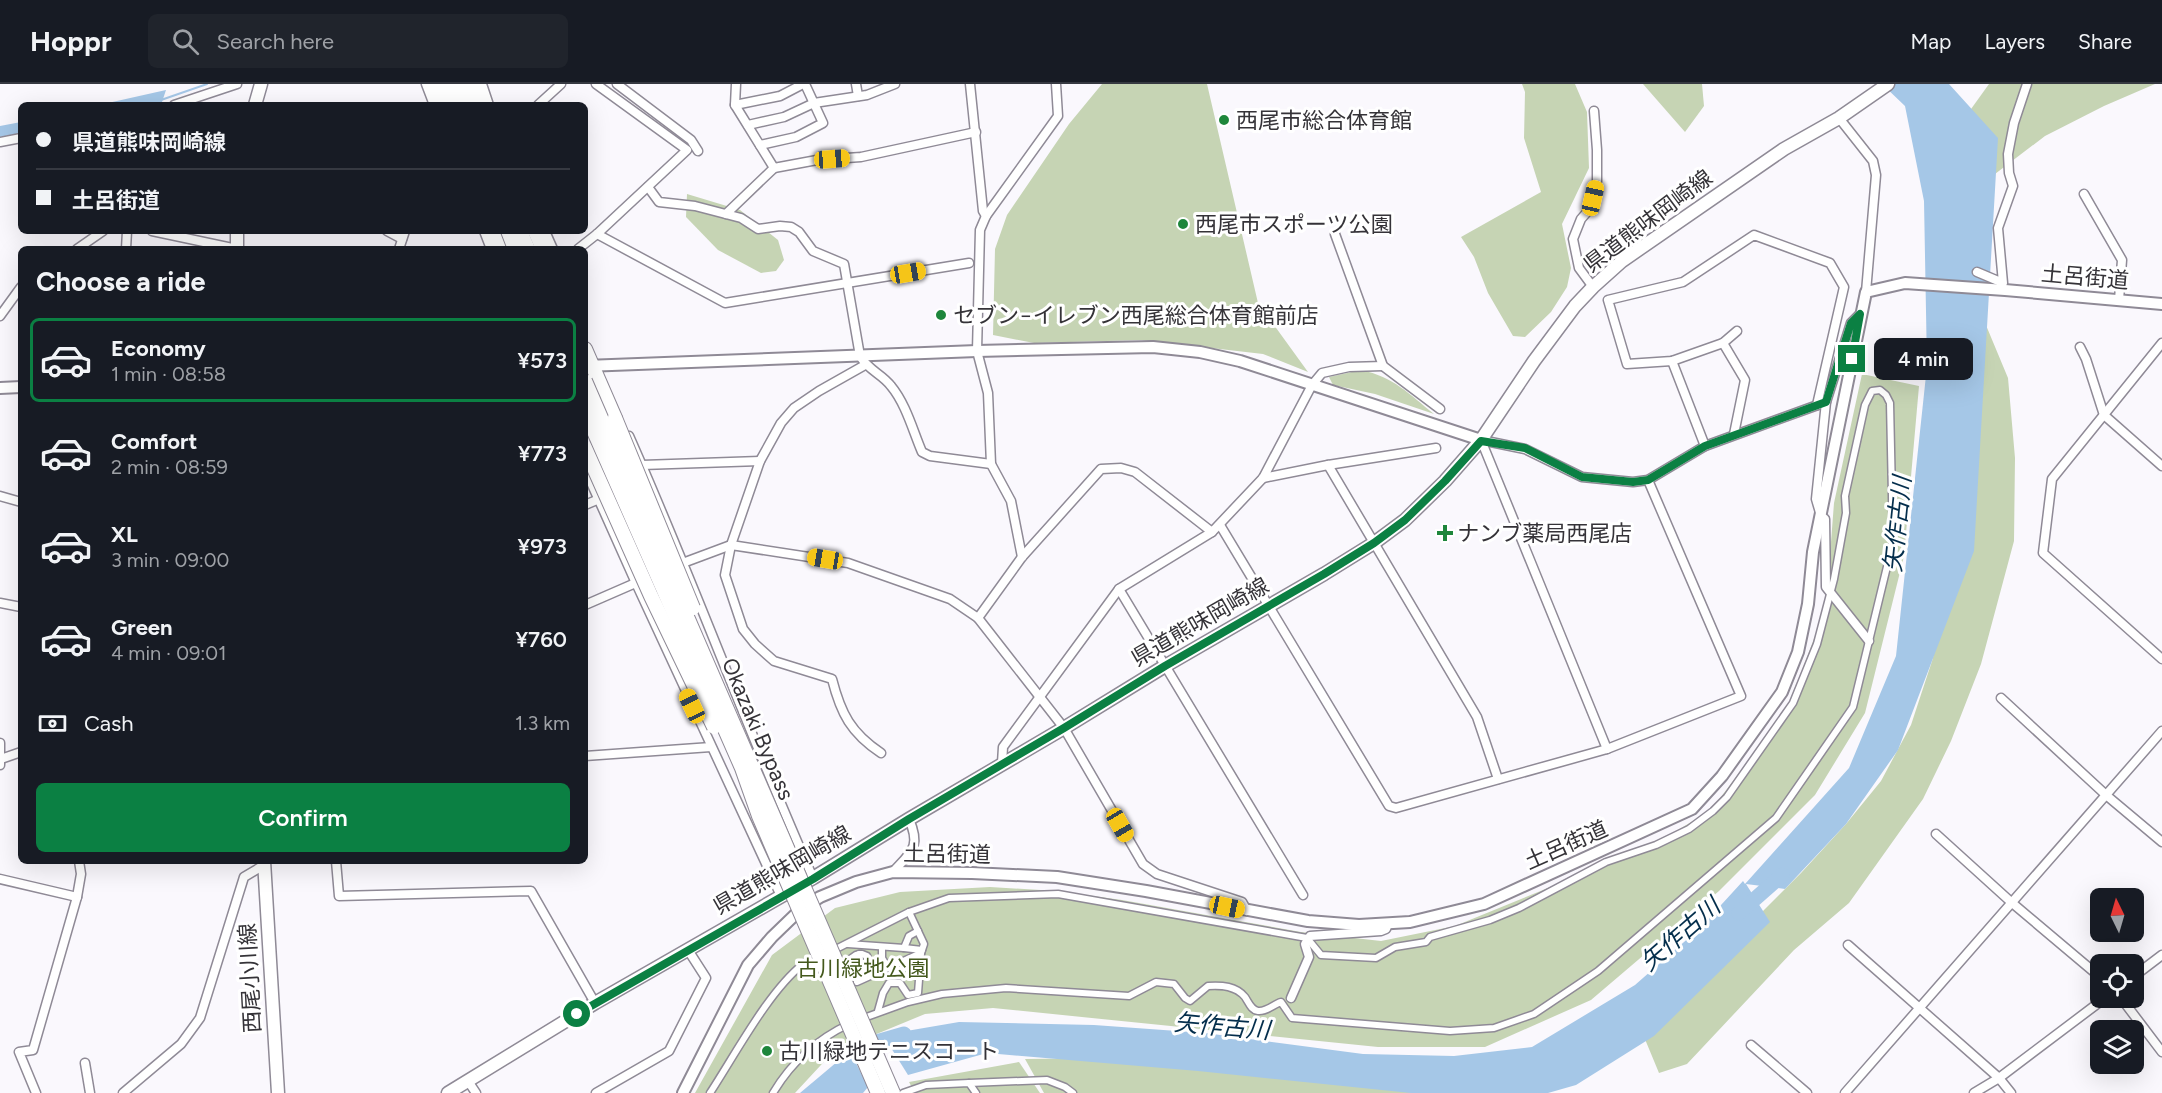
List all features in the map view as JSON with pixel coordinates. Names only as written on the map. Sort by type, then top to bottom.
[{"type":"highway","points":[[436,84],[442,102]]},
{"type":"highway","points":[[448,84],[455,102]]},
{"type":"highway","points":[[460,84],[467,102]]},
{"type":"highway","points":[[472,84],[480,102]]},
{"type":"highway","points":[[589,366],[605,394],[684,583],[709,656],[736,721],[738,733]]},
{"type":"highway","name":"Okazaki Bypass","points":[[588,388],[893,1093]]},
{"type":"highway","name":"Okazaki Bypass","points":[[588,418],[741,768],[759,816],[878,1093]]},
{"type":"highway","points":[[588,455],[651,596],[721,743],[741,768]]},
{"type":"main road","points":[[256,102],[261,84]]},
{"type":"main road","name":"県道熊味岡崎線","points":[[448,1093],[595,1003],[813,879],[909,819],[1374,543],[1405,520],[1481,441],[1534,361],[1575,306],[1622,261],[1774,156],[1839,118],[1888,84]]},
{"type":"main road","name":"西尾小川線","points":[[264,864],[278,1093]]},
{"type":"street","points":[[183,102],[237,84]]},
{"type":"street","points":[[426,84],[433,102]]},
{"type":"street","points":[[482,84],[488,102]]},
{"type":"street","points":[[541,102],[561,84]]},
{"type":"street","points":[[582,246],[687,150],[596,84]]},
{"type":"street","points":[[617,84],[691,140],[698,151]]},
{"type":"street","points":[[735,105],[780,96],[804,84],[823,123],[796,137],[760,145]]},
{"type":"street","points":[[856,84],[858,96]]},
{"type":"street","points":[[748,125],[784,117],[814,103],[858,96],[895,84]]},
{"type":"street","points":[[970,84],[982,211],[986,216]]},
{"type":"street","points":[[1022,557],[1011,501],[991,464],[988,393],[977,351],[980,230],[986,216],[1058,116],[1056,84]]},
{"type":"street","points":[[2004,286],[1998,228],[2013,186],[2009,173],[2008,154],[2014,123],[2027,84]]},
{"type":"street","points":[[738,85],[735,105],[774,168]]},
{"type":"street","points":[[1593,111],[1598,150],[1597,181],[1588,211],[1581,219],[1573,239],[1579,268],[1593,287]]},
{"type":"street","points":[[1821,516],[1866,292],[1876,175],[1873,161],[1839,118]]},
{"type":"street","points":[[726,214],[774,168],[817,160],[861,157],[976,132]]},
{"type":"street","points":[[0,142],[18,139]]},
{"type":"street","points":[[648,187],[659,202],[695,206],[741,218],[758,229],[791,227],[799,232],[813,251],[844,264],[863,361],[891,385],[900,400],[922,452],[930,456],[991,464]]},
{"type":"street","points":[[2084,194],[2122,260],[2119,300]]},
{"type":"street","points":[[81,246],[99,234]]},
{"type":"street","points":[[166,234],[223,246]]},
{"type":"street","points":[[597,234],[725,303],[969,263]]},
{"type":"street","points":[[1335,234],[1383,366],[1440,409]]},
{"type":"street","points":[[1737,331],[1723,344],[1672,361],[1627,364],[1608,300],[1683,282],[1754,236],[1830,263],[1844,287],[1821,404],[1816,499],[1821,516],[1826,519],[1826,587],[1869,641]]},
{"type":"street","points":[[1977,272],[2004,286]]},
{"type":"street","name":"土呂街道","points":[[1866,292],[1905,283],[2004,286],[2162,304]]},
{"type":"street","points":[[0,316],[18,291]]},
{"type":"street","points":[[1821,404],[1851,323],[1860,314]]},
{"type":"street","points":[[2162,343],[2052,479],[2043,553],[2162,659]]},
{"type":"street","points":[[1723,344],[1745,380],[1734,434]]},
{"type":"street","points":[[589,366],[863,361],[977,351],[1153,347],[1200,352],[1230,359],[1481,441],[1525,448],[1582,477],[1633,482],[1648,480],[1705,446],[1821,404]]},
{"type":"street","points":[[2080,347],[2104,415],[2162,466]]},
{"type":"street","points":[[863,361],[794,408],[781,423],[760,461],[731,544],[725,575],[743,629],[755,644],[774,661],[832,680],[838,704],[852,728],[865,742],[881,753]]},
{"type":"street","points":[[1672,361],[1705,446]]},
{"type":"street","points":[[1002,764],[1003,747],[1119,589],[1212,532],[1263,478],[1312,385],[1322,373],[1350,367],[1383,366]]},
{"type":"street","points":[[0,388],[18,387]]},
{"type":"street","points":[[773,1093],[781,1078],[807,1051],[828,1035],[878,1011],[942,994],[1006,988],[1129,996],[1156,982],[1174,984],[1190,1001],[1208,986],[1231,987],[1239,991],[1257,1011],[1265,1011],[1281,1002],[1292,1018],[1450,1031],[1494,1028],[1534,1014],[1598,971],[1776,818],[1853,707],[1893,542],[1890,402],[1886,395],[1880,390],[1872,391],[1865,405],[1845,496],[1846,513],[1830,592],[1817,644],[1793,703],[1727,797],[1713,811],[1689,830],[1653,847],[1606,862],[1520,908],[1490,920],[1430,937],[1426,942],[1395,947],[1376,958],[1321,955],[1307,938]]},
{"type":"street","points":[[605,394],[615,404],[642,465],[728,678],[813,879]]},
{"type":"street","points":[[1481,441],[1607,749]]},
{"type":"street","points":[[1263,478],[1436,448]]},
{"type":"street","points":[[642,465],[760,461]]},
{"type":"street","points":[[1328,465],[1477,717],[1498,779]]},
{"type":"street","points":[[978,618],[1022,557],[1101,469],[1121,468],[1135,472],[1212,532]]},
{"type":"street","points":[[588,476],[781,896]]},
{"type":"street","points":[[1220,525],[1389,806],[1396,808],[1607,749],[1741,696],[1648,480]]},
{"type":"street","points":[[0,496],[18,501]]},
{"type":"street","points":[[588,504],[598,500]]},
{"type":"street","name":"土呂街道","points":[[682,1093],[748,965],[772,937],[801,909],[820,897],[856,882],[893,872],[1057,877],[1308,921],[1359,925],[1388,924],[1410,922],[1485,904],[1692,808],[1722,776],[1782,692],[1798,652],[1806,614],[1813,552],[1821,516]]},
{"type":"street","points":[[588,604],[683,562],[731,544],[848,562],[950,599],[978,618],[1064,728],[1143,864],[1157,874],[1242,902],[1247,911]]},
{"type":"street","points":[[1119,589],[1303,895]]},
{"type":"street","points":[[0,603],[18,606]]},
{"type":"street","points":[[2001,698],[2106,795],[2162,842]]},
{"type":"street","points":[[1845,1093],[2162,731]]},
{"type":"street","points":[[0,744],[1,762],[18,754]]},
{"type":"street","points":[[588,756],[711,747]]},
{"type":"street","points":[[893,872],[912,852],[916,836],[909,819]]},
{"type":"street","points":[[1936,834],[2011,902],[2090,968]]},
{"type":"street","points":[[36,1093],[19,1052],[33,1050],[77,897],[81,873],[80,864]]},
{"type":"street","points":[[123,1093],[181,1044],[200,1018],[244,877],[263,864]]},
{"type":"street","points":[[336,864],[339,896],[531,891],[595,1003]]},
{"type":"street","points":[[0,879],[77,897]]},
{"type":"street","points":[[710,1093],[760,1016],[787,980],[804,962],[848,944],[909,912],[949,898],[1058,894],[1307,938],[1381,931],[1386,930],[1388,924]]},
{"type":"street","points":[[878,1011],[883,993],[889,983],[900,983],[908,995],[918,993],[924,944],[909,912]]},
{"type":"street","points":[[904,948],[909,936],[918,931]]},
{"type":"street","points":[[1291,998],[1310,957],[1305,944],[1307,938]]},
{"type":"street","points":[[848,944],[904,948],[922,952]]},
{"type":"street","points":[[857,982],[862,964],[861,945]]},
{"type":"street","points":[[1848,945],[1998,1078],[2011,1093]]},
{"type":"street","points":[[882,947],[882,958],[888,968]]},
{"type":"street","points":[[596,1093],[669,1051],[706,978],[687,950]]},
{"type":"street","points":[[862,964],[888,968],[922,952]]},
{"type":"street","points":[[2144,969],[2162,955]]},
{"type":"street","points":[[1974,1093],[1998,1078],[2092,1008]]},
{"type":"street","points":[[2129,1008],[2162,1052]]},
{"type":"street","points":[[1751,1045],[1807,1093]]},
{"type":"street","points":[[85,1063],[89,1093]]},
{"type":"street","points":[[903,1093],[916,1091],[926,1085],[1047,1080],[1073,1093]]},
{"type":"street","points":[[468,1081],[476,1093]]},
{"type":"street","points":[[969,1083],[976,1093]]},
{"type":"green space","points":[[1102,84],[1207,84],[1258,303],[1308,372],[1263,354],[1142,340],[1034,343],[993,335],[995,249],[1007,215],[1069,124]]},
{"type":"green space","points":[[1522,84],[1575,84],[1587,112],[1589,168],[1562,224],[1571,268],[1567,287],[1551,312],[1525,337],[1513,336],[1488,293],[1474,257],[1461,237],[1541,192],[1524,138],[1525,92]]},
{"type":"green space","points":[[1643,84],[1702,84],[1704,106],[1685,132]]},
{"type":"green space","points":[[1989,84],[2155,84],[2104,106],[2045,136],[1995,174],[1966,116]]},
{"type":"green space","points":[[687,194],[740,210],[778,240],[784,260],[776,271],[761,273],[718,250],[686,217]]},
{"type":"green space","points":[[1978,306],[2008,378],[2015,458],[2014,541],[1981,664],[1951,741],[1923,799],[1849,903],[1794,950],[1687,1064],[1659,1073],[1642,1032],[1801,873],[1846,824],[1881,781],[1911,725],[1933,658]]},
{"type":"green space","points":[[1361,370],[1392,382],[1434,414],[1375,394],[1333,385],[1329,377]]},
{"type":"green space","name":"古川緑地公園","points":[[1862,374],[1919,386],[1904,556],[1865,713],[1815,795],[1719,891],[1591,1000],[1485,1047],[1378,1047],[993,1008],[925,1014],[833,1052],[795,1093],[695,1093],[772,955],[835,908],[900,892],[990,887],[1057,891],[1122,900],[1301,932],[1381,941],[1455,926],[1653,845],[1711,810],[1787,710],[1826,607],[1834,503]]},
{"type":"green space","points":[[1184,1057],[1415,1093],[1044,1093],[1025,1059]]},
{"type":"green space","points":[[1019,1062],[1040,1093],[915,1093],[909,1082]]},
{"type":"water","points":[[1882,84],[1949,84],[1998,138],[1974,551],[1898,750],[1846,824],[1785,889],[1746,884],[1770,922],[1654,1036],[1576,1085],[1548,1093],[1411,1093],[1198,1071],[987,1053],[908,1075],[883,1035],[959,1022],[1094,1025],[1205,1033],[1363,1054],[1454,1056],[1532,1047],[1635,985],[1700,928],[1743,881],[1745,884],[1849,768],[1896,656],[1927,366],[1924,201],[1905,106]]},
{"type":"water","points":[[166,90],[162,102],[112,102]]},
{"type":"water","points":[[18,123],[18,134],[0,137],[0,126]]},
{"type":"water","points":[[850,1051],[868,1087],[863,1093],[800,1093]]},
{"type":"waterway","points":[[161,100],[207,84]]},
{"type":"waterway","name":"矢作古川","points":[[1739,913],[1782,875]]},
{"type":"waterway","name":"矢作古川","points":[[859,1050],[866,1045],[904,1034]]},
{"type":"place","name":"西尾市総合体育館","points":[[1224,120]]},
{"type":"place","name":"西尾市スポーツ公園","points":[[1183,224]]},
{"type":"place","name":"セブン−イレブン西尾総合体育館前店","points":[[941,315]]},
{"type":"place","name":"ナンブ薬局西尾店","points":[[1445,533]]},
{"type":"place","name":"古川緑地テニスコート","points":[[767,1051]]},
{"type":"route","points":[[577,1014],[813,879],[909,819],[1374,543],[1405,520],[1481,441],[1525,448],[1582,477],[1633,482],[1648,480],[1705,446],[1826,402],[1851,323],[1860,314],[1852,359]]}]
